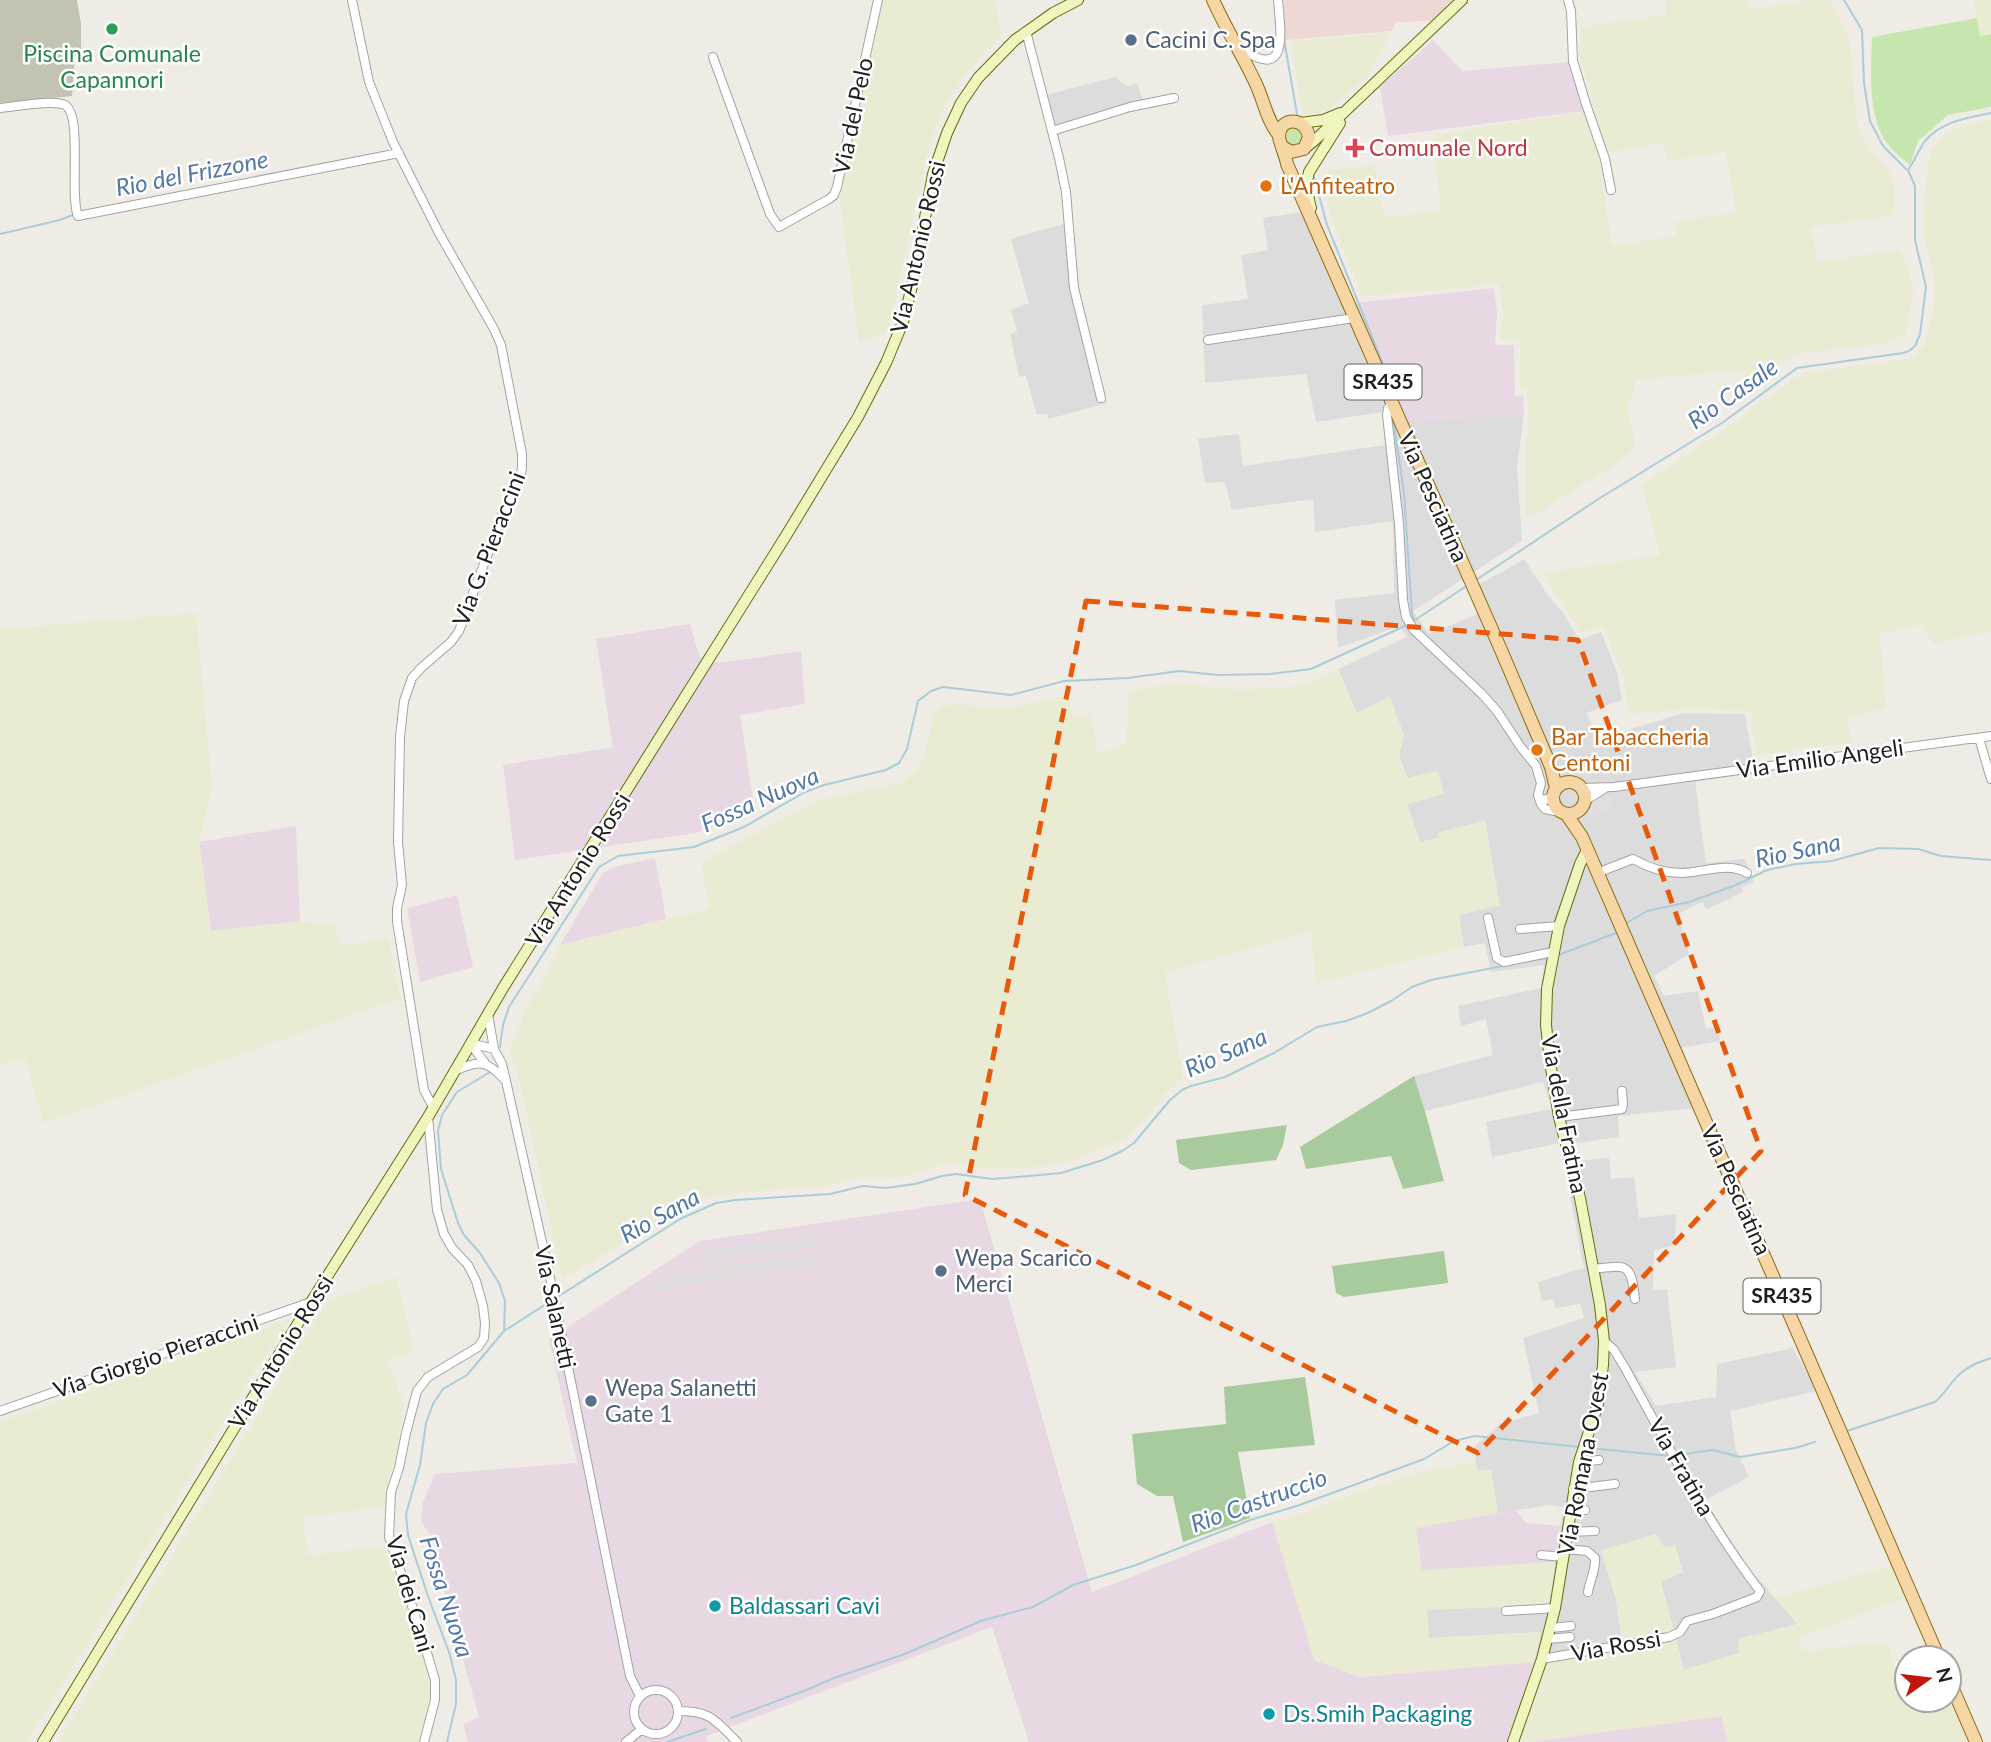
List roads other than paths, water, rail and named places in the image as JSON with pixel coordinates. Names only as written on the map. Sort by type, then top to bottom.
[{"type":"main road","name":"Via Antonio Rossi","points":[[43,1742],[311,1301],[431,1112],[470,1043],[788,534],[858,417],[887,363],[903,322],[914,278],[930,187],[947,133],[961,103],[978,78],[1001,53],[1026,31],[1078,0]]},
{"type":"main road","name":"Via Pesciatina","points":[[1203,0],[1219,13]]},
{"type":"main road","name":"Via Pesciatina","points":[[1213,0],[1260,93],[1273,128],[1281,141],[1287,164],[1551,767],[1558,788],[1554,804],[1582,837]]},
{"type":"main road","points":[[1349,108],[1323,120],[1297,122],[1282,127],[1281,141],[1286,150],[1295,152],[1304,149],[1315,140],[1349,108],[1462,0]]},
{"type":"main road","name":"Via Pesciatina","points":[[1260,93],[1275,110],[1297,122]]},
{"type":"main road","points":[[1316,228],[1307,189],[1308,172],[1349,108]]},
{"type":"main road","points":[[1297,122],[1307,129],[1309,137],[1298,174],[1298,189]]},
{"type":"main road","name":"Via Pesciatina","points":[[1558,788],[1575,783],[1583,799],[1580,825],[1587,850],[1933,1644]]},
{"type":"main road","points":[[1563,813],[1572,815],[1583,799]]},
{"type":"main road","name":"Via della Fratina","points":[[1587,850],[1559,926],[1547,989],[1546,1025],[1559,1117],[1580,1198],[1604,1341]]},
{"type":"main road","name":"Via Romana Ovest","points":[[1513,1742],[1542,1659],[1555,1608],[1573,1489],[1598,1404],[1604,1341]]},
{"type":"main road","points":[[1963,1712],[1976,1742]]},
{"type":"street","name":"Via G. Pieraccini","points":[[352,0],[369,82],[399,153],[439,233],[501,345],[522,454],[521,474],[504,509],[459,631],[452,642],[412,678],[404,701],[400,737],[398,842],[402,885],[397,921],[424,1090],[431,1112]]},
{"type":"street","name":"Via del Pelo","points":[[713,57],[770,214],[779,227],[834,195],[878,0]]},
{"type":"street","points":[[1239,47],[1255,59],[1266,60],[1274,56],[1282,44],[1278,0]]},
{"type":"street","points":[[1568,0],[1571,10],[1573,61],[1605,159],[1611,190]]},
{"type":"street","points":[[1026,31],[1066,192],[1074,288],[1101,398]]},
{"type":"street","points":[[1052,131],[1130,107],[1174,98]]},
{"type":"street","points":[[0,108],[49,103],[64,105],[70,110],[73,121],[76,213],[87,215],[399,153]]},
{"type":"street","points":[[1208,340],[1354,318]]},
{"type":"street","points":[[1392,403],[1387,415],[1406,617],[1410,626],[1497,711],[1536,766],[1541,783],[1539,798],[1545,809],[1563,813]]},
{"type":"street","name":"Via Emilio Angeli","points":[[1583,799],[1607,788],[1991,736]]},
{"type":"street","points":[[1979,738],[1991,779]]},
{"type":"street","points":[[1539,798],[1546,800],[1558,788]]},
{"type":"street","points":[[1597,873],[1633,859],[1671,872],[1739,868],[1747,873]]},
{"type":"street","points":[[1488,918],[1497,958],[1504,962],[1552,957]]},
{"type":"street","points":[[1520,929],[1559,926]]},
{"type":"street","name":"Via Salanetti","points":[[488,1014],[494,1049],[502,1064],[506,1081],[552,1287],[630,1676],[640,1696]]},
{"type":"street","points":[[470,1043],[494,1049]]},
{"type":"street","points":[[470,1043],[485,1063]]},
{"type":"street","points":[[454,1071],[470,1064],[485,1063],[494,1067],[506,1081]]},
{"type":"street","points":[[1559,1117],[1622,1109],[1622,1091]]},
{"type":"street","name":"Via dei Cani","points":[[424,1742],[435,1700],[435,1680],[389,1537],[391,1492],[417,1391],[428,1377],[478,1347],[484,1338],[485,1323],[476,1281],[468,1265],[452,1248],[444,1234],[437,1210],[431,1112]]},
{"type":"street","points":[[1593,1269],[1621,1266],[1630,1271],[1635,1299]]},
{"type":"street","name":"Via Giorgio Pieraccini","points":[[0,1411],[311,1301]]},
{"type":"street","name":"Via Fratina","points":[[1604,1341],[1614,1350],[1625,1368],[1731,1554],[1760,1591]]},
{"type":"street","points":[[1582,1452],[1599,1460]]},
{"type":"street","points":[[1573,1489],[1615,1485]]},
{"type":"street","points":[[1570,1511],[1586,1510]]},
{"type":"street","points":[[1567,1532],[1595,1531]]},
{"type":"street","points":[[1541,1555],[1587,1551],[1595,1558],[1588,1591]]},
{"type":"street","name":"Via Rossi","points":[[1542,1659],[1669,1637],[1680,1632],[1687,1621],[1757,1597],[1760,1591]]},
{"type":"street","points":[[1506,1611],[1555,1608]]},
{"type":"street","points":[[1549,1634],[1571,1626]]},
{"type":"street","points":[[1549,1634],[1570,1637]]},
{"type":"street","points":[[653,1690],[667,1693],[677,1704],[678,1711],[674,1725],[663,1733],[655,1734],[642,1729],[634,1717],[636,1702],[640,1696],[653,1690]]},
{"type":"street","points":[[678,1711],[696,1711],[711,1717],[737,1742]]},
{"type":"street","points":[[626,1742],[642,1729]]},
{"type":"waterway","points":[[1844,0],[1862,30],[1864,83],[1870,121],[1883,146],[1906,169]]},
{"type":"waterway","points":[[1284,39],[1297,114]]},
{"type":"waterway","name":"Rio Casale","points":[[1476,580],[1600,498],[1722,423],[1797,368],[1903,353],[1915,346],[1920,334],[1926,287],[1915,240],[1915,186],[1908,170],[1925,141],[1939,129],[1955,121],[1991,113]]},
{"type":"waterway","points":[[1314,177],[1327,225],[1400,406]]},
{"type":"waterway","name":"Rio del Frizzone","points":[[0,234],[75,214]]},
{"type":"waterway","points":[[1393,417],[1404,493],[1414,619]]},
{"type":"waterway","name":"Rio Casale","points":[[1412,622],[1465,587]]},
{"type":"waterway","name":"Fossa Nuova","points":[[500,1047],[509,1007],[599,867],[618,856],[694,847],[744,827],[805,792],[886,770],[899,763],[907,749],[918,701],[931,691],[943,687],[1011,695],[1064,681],[1128,678],[1179,671],[1218,675],[1270,674],[1311,669],[1407,625]]},
{"type":"waterway","name":"Rio Sana","points":[[1625,924],[1647,911],[1689,902],[1736,885],[1767,870],[1832,861],[1879,848],[1918,849],[1941,856],[1991,860]]},
{"type":"waterway","name":"Rio Sana","points":[[1556,956],[1616,933]]},
{"type":"waterway","name":"Rio Sana","points":[[1522,962],[1547,958]]},
{"type":"waterway","name":"Rio Sana","points":[[559,1296],[680,1219],[716,1203],[830,1194],[863,1186],[886,1188],[956,1174],[992,1179],[1061,1173],[1103,1160],[1134,1143],[1170,1100],[1182,1090],[1225,1077],[1274,1053],[1317,1027],[1368,1013],[1412,987],[1431,980],[1503,966]]},
{"type":"waterway","name":"Fossa Nuova","points":[[447,1742],[456,1704],[456,1680],[450,1655],[408,1535],[406,1514],[420,1465],[426,1423],[433,1404],[443,1389],[467,1375],[504,1331],[505,1301],[499,1283],[458,1223],[441,1169],[438,1131],[442,1115],[457,1092],[490,1072]]},
{"type":"waterway","name":"Rio Sana","points":[[504,1331],[551,1301]]},
{"type":"waterway","name":"Rio Castruccio","points":[[1847,1431],[1935,1402],[1964,1370],[1991,1358]]},
{"type":"waterway","name":"Rio Castruccio","points":[[731,1718],[902,1655],[981,1621],[1033,1607],[1073,1585],[1136,1565],[1253,1519],[1297,1506],[1424,1459],[1454,1441],[1475,1436],[1580,1447]]},
{"type":"waterway","name":"Rio Castruccio","points":[[1676,1455],[1713,1450],[1740,1457],[1815,1442]]},
{"type":"waterway","name":"Rio Castruccio","points":[[1589,1448],[1670,1456]]},
{"type":"waterway","name":"Rio Castruccio","points":[[667,1742],[706,1729]]},
{"type":"place","name":"Piscina Comunale Capannori","points":[[112,29]]},
{"type":"place","name":"Cacini C. Spa","points":[[1131,40]]},
{"type":"place","name":"Comunale Nord","points":[[1355,148]]},
{"type":"place","name":"L'Anfiteatro","points":[[1266,186]]},
{"type":"place","name":"Bar Tabaccheria Centoni","points":[[1537,750]]},
{"type":"place","name":"Wepa Scarico Merci","points":[[941,1271]]},
{"type":"place","name":"Wepa Salanetti Gate 1","points":[[591,1401]]},
{"type":"place","name":"Baldassari Cavi","points":[[715,1606]]},
{"type":"place","name":"Ds.Smih Packaging","points":[[1269,1714]]}]
